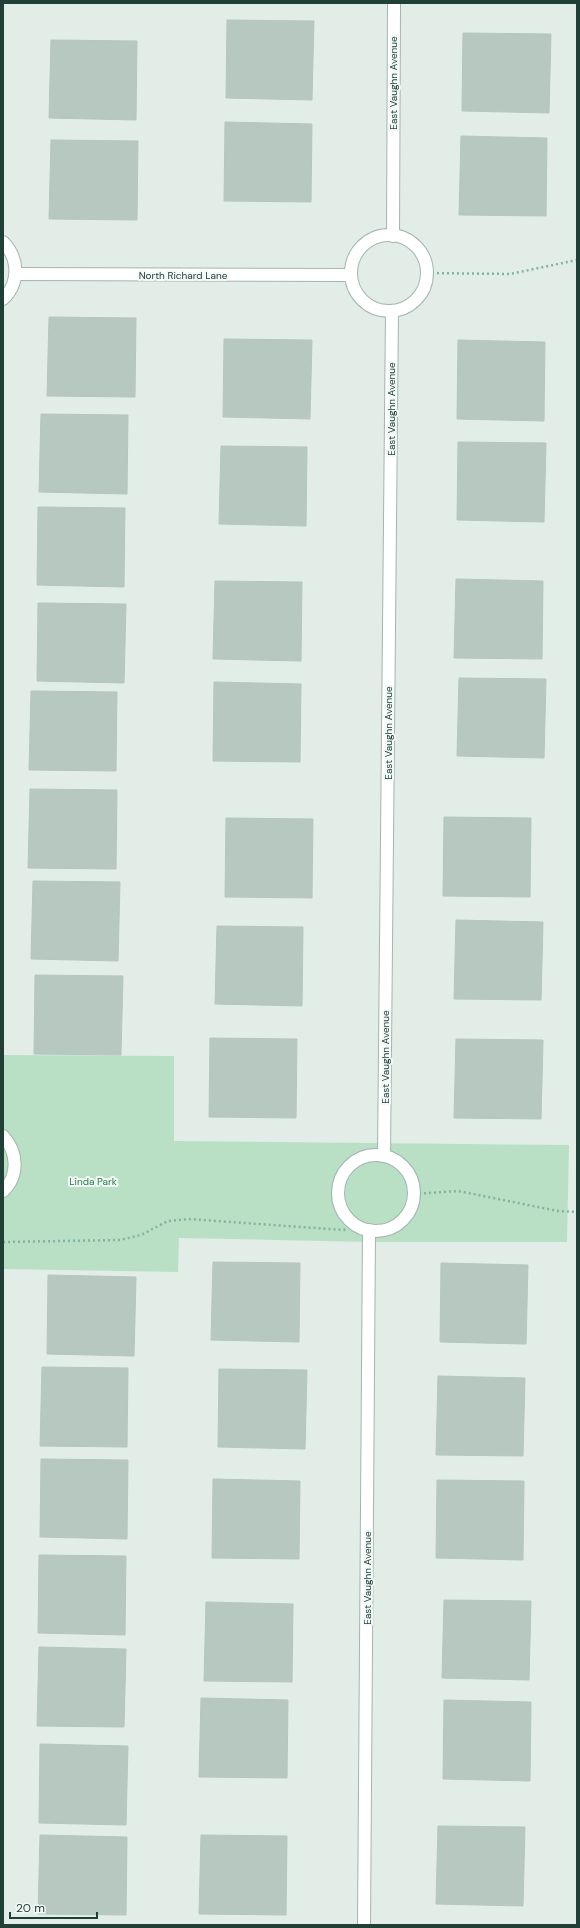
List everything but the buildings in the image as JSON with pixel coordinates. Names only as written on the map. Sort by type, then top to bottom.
[{"type":"street","name":"East Vaughn Avenue","points":[[392,236],[394,3]]},
{"type":"street","points":[[381,236],[392,236],[405,239],[416,247],[424,259],[427,273],[424,287],[417,299],[405,308],[392,311],[382,311],[373,308],[361,299],[356,292],[351,275],[354,260],[365,244],[381,236]]},
{"type":"street","points":[[3,242],[11,251],[15,260],[16,274],[11,288],[3,299]]},
{"type":"street","name":"North Richard Lane","points":[[16,274],[351,275]]},
{"type":"street","name":"East Vaughn Avenue","points":[[384,1156],[392,311]]},
{"type":"street","points":[[3,1136],[12,1150],[15,1164],[12,1178],[3,1192]]},
{"type":"street","points":[[369,1155],[384,1156],[400,1163],[406,1170],[413,1183],[414,1194],[411,1207],[400,1222],[383,1230],[369,1230],[352,1222],[343,1211],[338,1188],[348,1167],[360,1158],[369,1155]]},
{"type":"street","name":"East Vaughn Avenue","points":[[364,1925],[369,1230]]},
{"type":"path","points":[[427,273],[510,274],[577,260]]},
{"type":"path","points":[[414,1194],[458,1191],[558,1211],[577,1212]]},
{"type":"path","points":[[3,1242],[120,1240],[141,1235],[168,1221],[188,1219],[344,1230],[352,1222]]},
{"type":"green space","name":"Linda Park","points":[[3,1055],[174,1056],[174,1141],[569,1145],[567,1242],[369,1242],[179,1238],[178,1272],[3,1269]]}]
